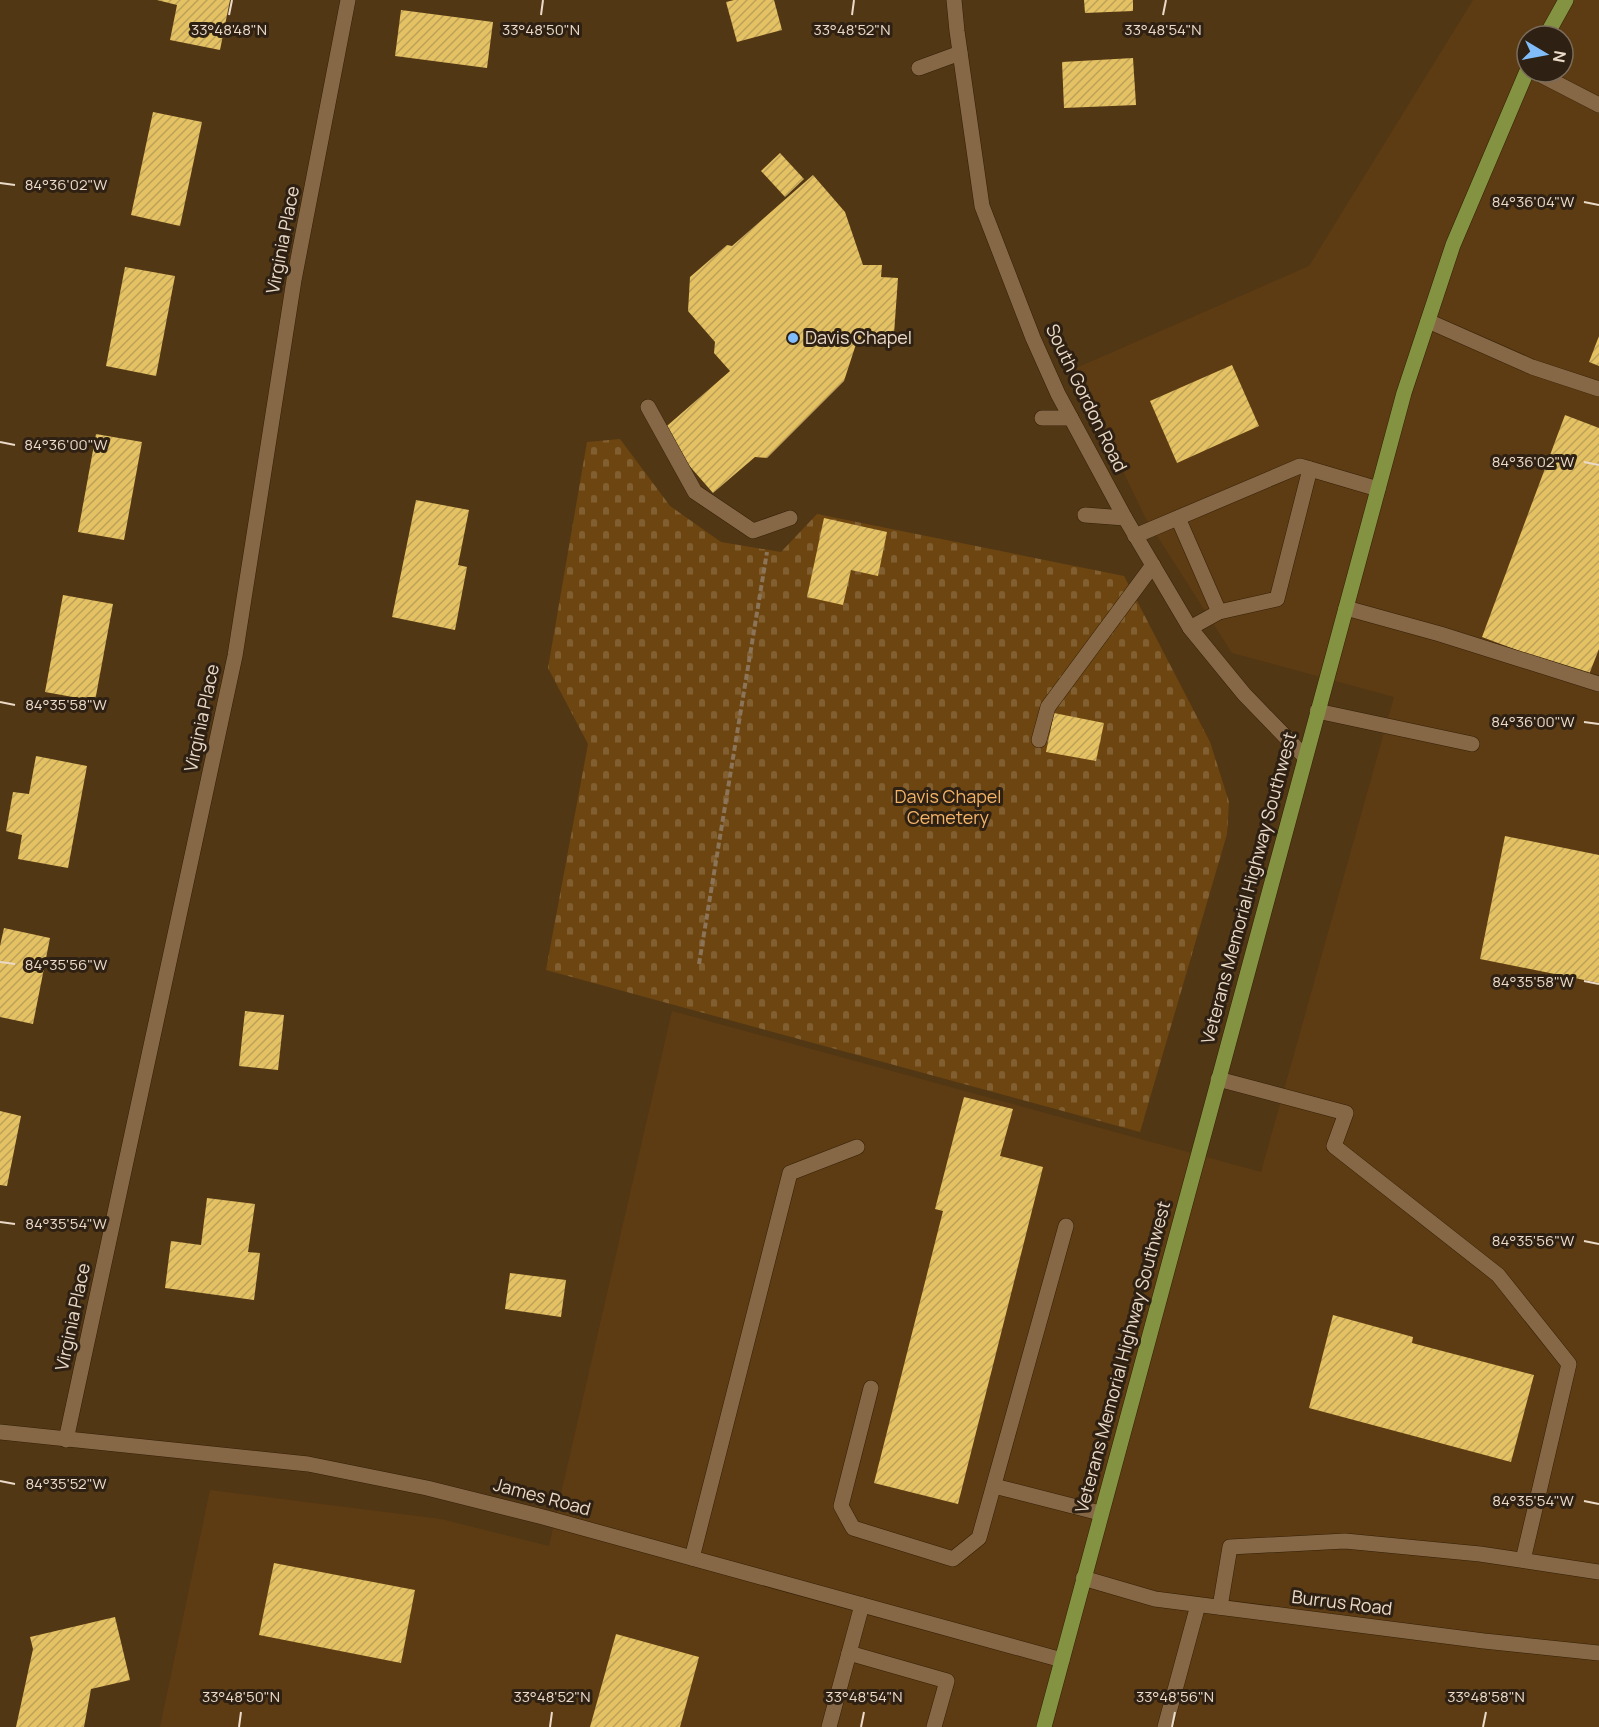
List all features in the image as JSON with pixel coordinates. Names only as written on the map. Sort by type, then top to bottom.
[{"type":"main road","points":[[1553,24],[1566,0]]},
{"type":"main road","name":"Veterans Memorial Highway Southwest","points":[[1044,1727],[1404,393],[1453,245],[1521,84]]},
{"type":"street","name":"Virginia Place","points":[[66,1440],[236,656],[294,280],[348,0]]},
{"type":"street","name":"South Gordon Road","points":[[954,0],[982,206],[1033,338],[1071,418],[1125,518],[1190,628],[1244,694],[1305,757]]},
{"type":"street","points":[[920,68],[960,53]]},
{"type":"street","points":[[1558,84],[1599,105]]},
{"type":"street","points":[[1428,321],[1532,367],[1599,389]]},
{"type":"street","points":[[648,407],[695,492],[753,531],[790,518]]},
{"type":"street","points":[[1042,418],[1071,418]]},
{"type":"street","points":[[1136,536],[1300,466],[1378,489]]},
{"type":"street","points":[[1190,628],[1219,612],[1277,599],[1310,469]]},
{"type":"street","points":[[1085,515],[1125,518]]},
{"type":"street","points":[[1178,518],[1219,612]]},
{"type":"street","points":[[1039,740],[1048,707],[1153,565]]},
{"type":"street","points":[[1346,608],[1440,634],[1599,684]]},
{"type":"street","points":[[1317,711],[1472,744]]},
{"type":"street","points":[[1218,1079],[1346,1113],[1334,1146],[1498,1275],[1569,1364],[1523,1560]]},
{"type":"street","points":[[692,1558],[790,1173],[857,1147]]},
{"type":"street","points":[[871,1388],[841,1506],[853,1528],[953,1559],[979,1538],[1066,1226]]},
{"type":"street","name":"James Road","points":[[0,1432],[308,1464],[439,1491],[543,1517],[1062,1660]]},
{"type":"street","points":[[994,1486],[1100,1514]]},
{"type":"street","points":[[1221,1607],[1230,1547],[1345,1541],[1523,1560],[1599,1572]]},
{"type":"street","name":"Burrus Road","points":[[1083,1578],[1155,1599],[1485,1641],[1599,1653]]},
{"type":"street","points":[[829,1727],[862,1605]]},
{"type":"street","points":[[1165,1727],[1198,1605]]},
{"type":"street","points":[[849,1653],[947,1681],[934,1727]]},
{"type":"path","points":[[699,964],[772,524]]},
{"type":"shaded area","points":[[1473,0],[1599,0],[1599,1727],[160,1727],[210,1490],[441,1519],[549,1546],[672,1011],[1261,1172],[1394,697],[1232,653],[1145,517],[1074,369],[1309,266]]},
{"type":"green space","name":"Davis Chapel Cemetery","points":[[620,439],[670,506],[721,542],[781,552],[817,514],[1124,576],[1210,742],[1229,802],[1227,834],[1140,1132],[546,970],[588,744],[548,668],[587,442]]},
{"type":"building","points":[[157,0],[230,0],[220,50],[170,40],[177,5]]},
{"type":"building","points":[[774,0],[782,30],[737,42],[726,2]]},
{"type":"building","points":[[1084,0],[1133,0],[1133,11],[1085,13]]},
{"type":"building","points":[[401,10],[493,22],[487,68],[395,56]]},
{"type":"building","points":[[1133,58],[1136,105],[1064,108],[1062,62]]},
{"type":"building","points":[[153,112],[202,122],[180,226],[131,215]]},
{"type":"building","points":[[780,153],[804,179],[785,197],[761,171]]},
{"type":"building","name":"Davis Chapel","points":[[813,175],[845,212],[863,265],[882,265],[881,277],[898,278],[894,334],[876,334],[876,344],[857,341],[844,381],[767,458],[755,457],[713,493],[660,432],[730,371],[714,353],[715,342],[688,311],[690,277],[727,245],[732,246]]},
{"type":"building","points":[[125,267],[175,276],[156,376],[106,366]]},
{"type":"building","points":[[1599,336],[1599,366],[1589,362]]},
{"type":"building","points":[[1232,365],[1259,426],[1177,463],[1150,401]]},
{"type":"building","points":[[1565,415],[1599,428],[1599,649],[1588,677],[1482,637]]},
{"type":"building","points":[[96,434],[142,442],[124,540],[78,532]]},
{"type":"building","points":[[416,500],[469,510],[458,565],[467,567],[455,630],[392,617]]},
{"type":"building","points":[[824,518],[887,532],[878,576],[851,570],[843,605],[807,597]]},
{"type":"building","points":[[63,595],[113,604],[95,701],[45,692]]},
{"type":"building","points":[[1054,713],[1104,723],[1096,761],[1046,752]]},
{"type":"building","points":[[36,756],[87,766],[68,868],[18,859],[22,835],[6,831],[13,792],[29,794]]},
{"type":"building","points":[[1505,836],[1599,855],[1599,983],[1480,959]]},
{"type":"building","points":[[4,928],[50,938],[33,1024],[0,1017],[0,946]]},
{"type":"building","points":[[245,1011],[284,1015],[278,1070],[239,1066]]},
{"type":"building","points":[[964,1097],[1013,1109],[1000,1156],[1043,1167],[958,1504],[874,1483],[943,1211],[935,1209]]},
{"type":"building","points":[[0,1111],[21,1116],[7,1186],[0,1185]]},
{"type":"building","points":[[207,1198],[255,1204],[248,1252],[260,1253],[254,1300],[165,1288],[171,1241],[201,1245]]},
{"type":"building","points":[[510,1273],[566,1280],[561,1317],[505,1309]]},
{"type":"building","points":[[1333,1315],[1413,1337],[1412,1343],[1534,1375],[1511,1462],[1309,1408]]},
{"type":"building","points":[[274,1563],[415,1590],[401,1663],[259,1635]]},
{"type":"building","points":[[115,1617],[130,1680],[91,1689],[84,1727],[16,1727],[33,1649],[30,1637]]},
{"type":"building","points":[[616,1634],[699,1657],[680,1727],[590,1727]]},
{"type":"place","name":"Davis Chapel","points":[[793,338]]}]
